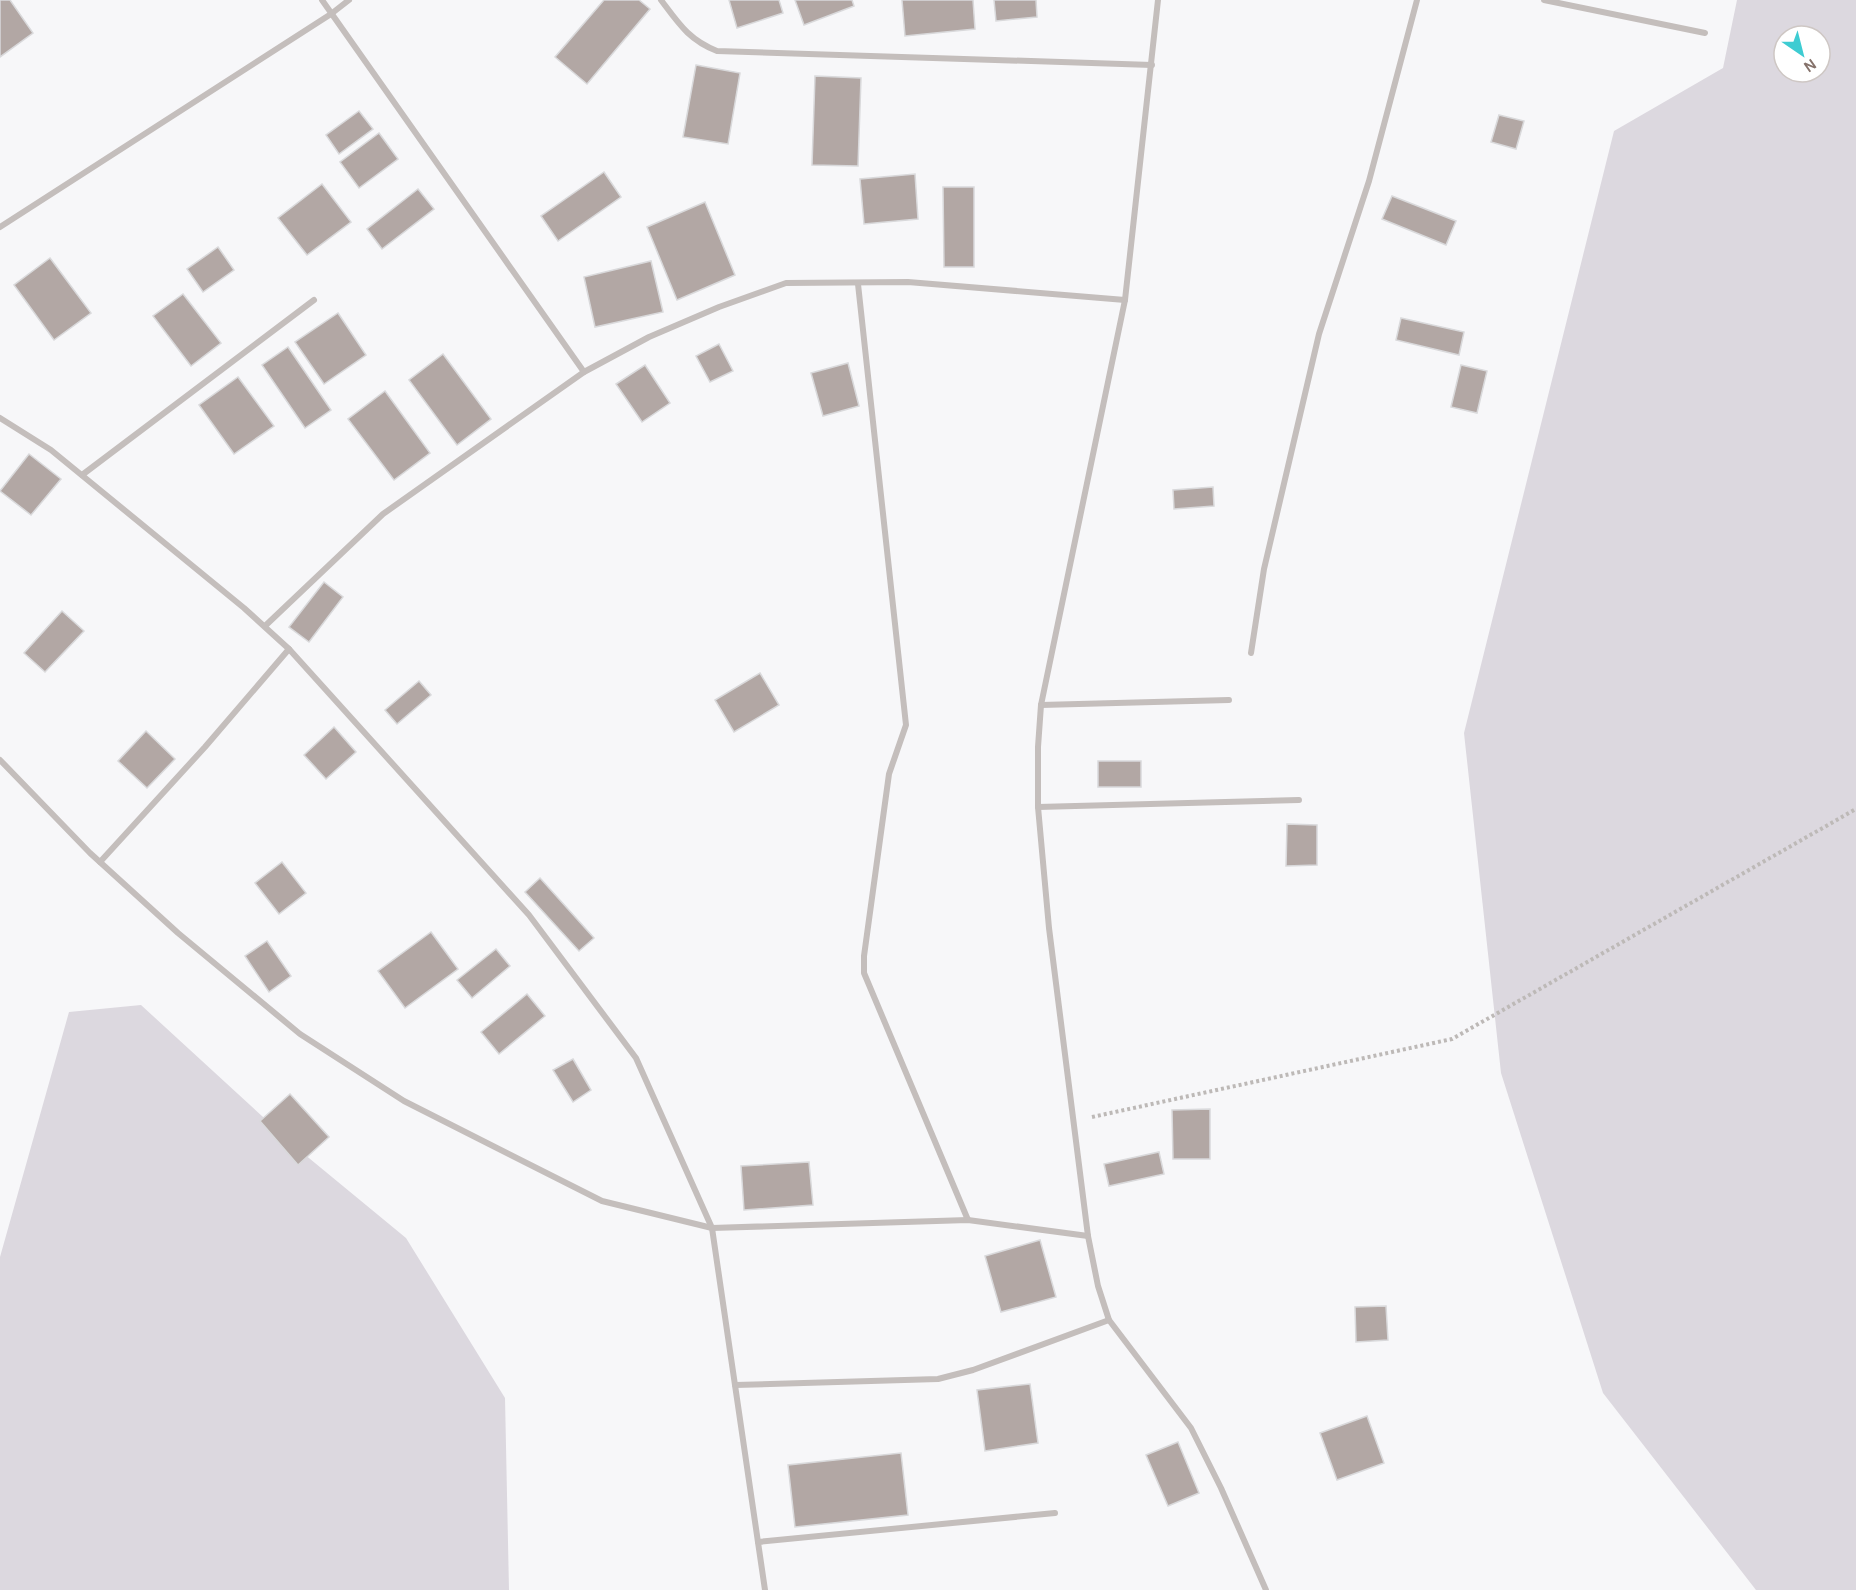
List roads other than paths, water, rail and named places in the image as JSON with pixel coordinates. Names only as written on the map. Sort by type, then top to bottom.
[{"type":"street","points":[[322,0],[585,372]]},
{"type":"street","points":[[0,227],[331,14],[349,0]]},
{"type":"street","points":[[661,0],[682,28],[699,44],[717,51],[1152,65]]},
{"type":"street","points":[[1158,0],[1125,300],[1041,705],[1038,807],[1048,928],[1088,1236],[1098,1286],[1110,1320],[1191,1428],[1221,1488],[1266,1590]]},
{"type":"street","points":[[1251,653],[1264,569],[1319,334],[1369,181],[1417,0]]},
{"type":"street","points":[[1544,0],[1705,33]]},
{"type":"street","points":[[265,626],[383,514],[585,372],[649,337],[718,307],[786,283],[908,282],[1125,300]]},
{"type":"street","points":[[858,284],[906,725],[889,774],[864,956],[864,973],[968,1220]]},
{"type":"street","points":[[82,475],[314,300]]},
{"type":"street","points":[[0,417],[51,450],[265,626],[289,649],[529,915],[636,1058],[712,1228],[765,1590]]},
{"type":"street","points":[[100,862],[205,747],[289,649]]},
{"type":"street","points":[[1041,705],[1229,700]]},
{"type":"street","points":[[0,760],[100,862],[178,933],[300,1034],[404,1101],[602,1201],[712,1228],[968,1220],[1088,1236]]},
{"type":"street","points":[[1038,807],[1299,800]]},
{"type":"street","points":[[735,1385],[938,1379],[973,1370],[1110,1320]]},
{"type":"street","points":[[758,1542],[1055,1513]]}]
